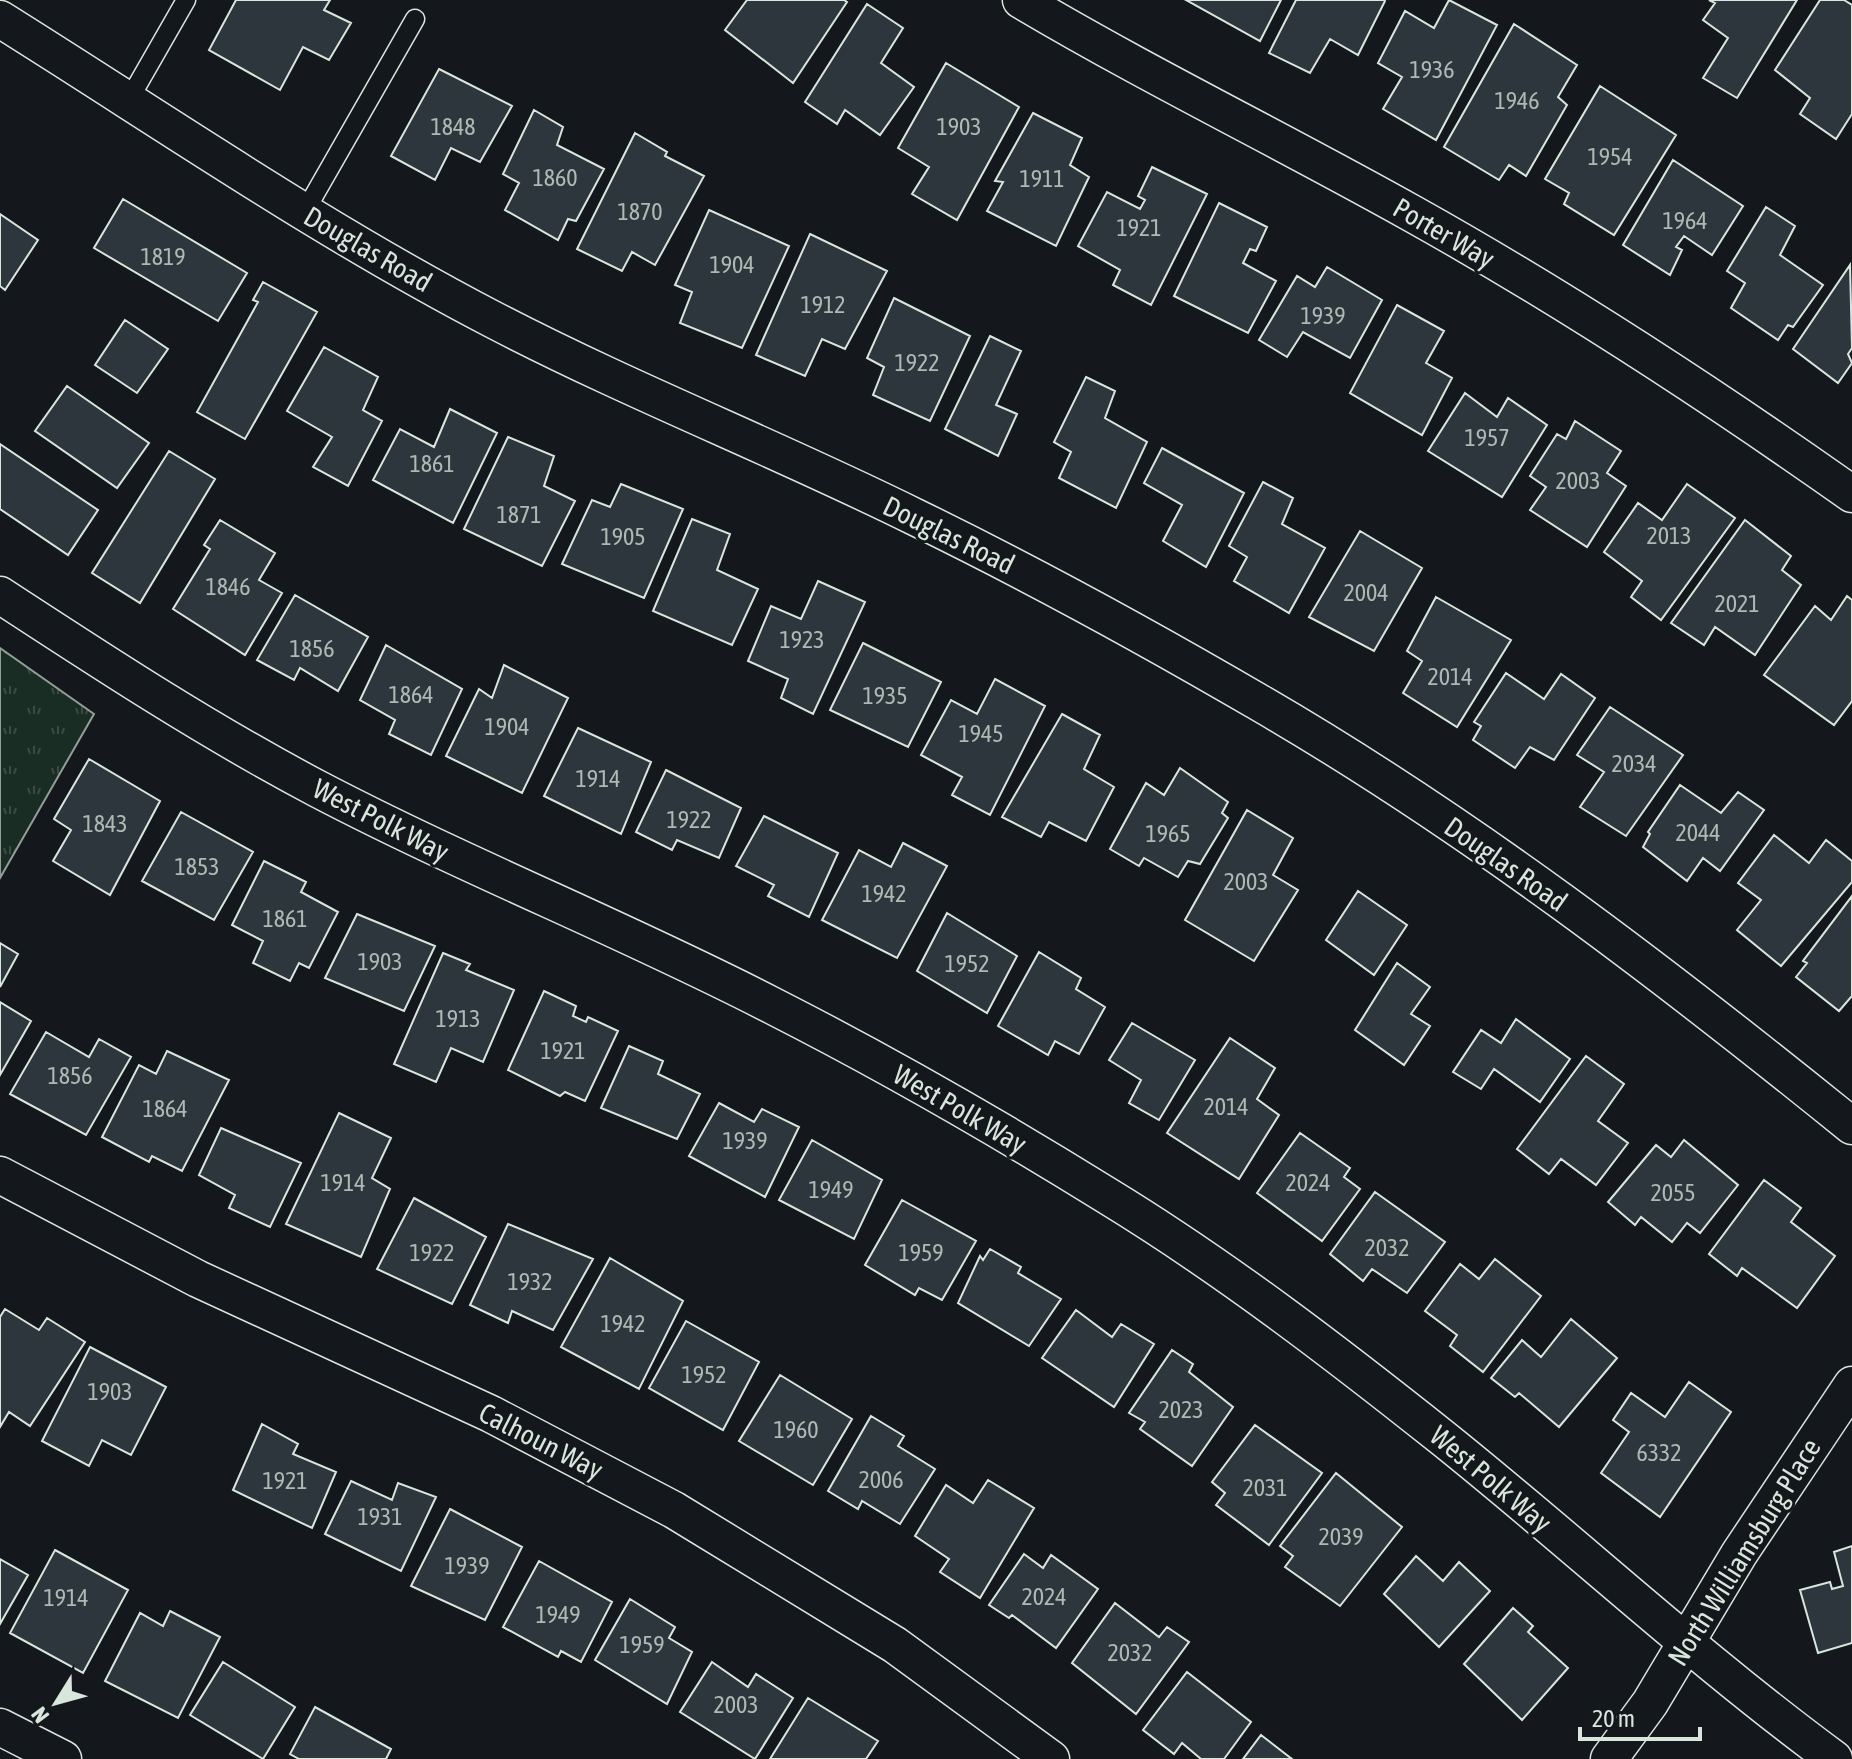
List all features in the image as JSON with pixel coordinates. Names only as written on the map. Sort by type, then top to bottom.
[{"type":"street","name":"Porter Way","points":[[1021,0],[1115,56],[1413,214],[1551,295],[1735,411],[1852,494]]},
{"type":"street","name":"Douglas Road","points":[[0,19],[127,103],[304,213],[493,320],[912,515],[1055,588],[1264,705],[1507,863],[1694,998],[1852,1126]]},
{"type":"street","name":"West Polk Way","points":[[0,595],[145,690],[313,786],[436,849],[771,1004],[940,1095],[1112,1199],[1257,1298],[1444,1439],[1757,1702],[1834,1759]]},
{"type":"street","name":"Calhoun Way","points":[[0,1175],[198,1279],[491,1414],[674,1510],[895,1645],[1051,1759]]},
{"type":"street","name":"North Williamsburg Place","points":[[1609,1759],[1650,1703],[1739,1554],[1852,1385]]},
{"type":"street","points":[[0,1727],[63,1759]]},
{"type":"lane","points":[[127,103],[186,0]]},
{"type":"lane","points":[[304,213],[415,19]]},
{"type":"green space","points":[[0,648],[94,714],[0,878]]},
{"type":"building","points":[[236,0],[330,0],[324,10],[351,23],[329,60],[303,47],[280,90],[209,50]]},
{"type":"building","points":[[747,0],[847,2],[793,83],[725,30]]},
{"type":"building","points":[[1186,0],[1281,0],[1260,41]]},
{"type":"building","points":[[1296,0],[1385,1],[1358,55],[1330,39],[1310,73],[1269,53]]},
{"type":"building","points":[[1449,0],[1497,25],[1436,140],[1383,109],[1402,77],[1378,63],[1405,11],[1434,28]]},
{"type":"building","points":[[1709,0],[1797,0],[1737,98],[1703,78],[1728,38],[1703,20],[1715,3]]},
{"type":"building","points":[[1820,0],[1844,0],[1852,5],[1852,114],[1836,139],[1800,114],[1810,98],[1775,70]]},
{"type":"building","points":[[867,4],[903,28],[881,63],[914,87],[880,135],[845,110],[837,124],[805,102]]},
{"type":"building","points":[[1514,24],[1577,65],[1558,97],[1567,105],[1526,176],[1509,165],[1499,180],[1444,147]]},
{"type":"building","points":[[946,63],[1019,107],[957,220],[912,194],[929,167],[898,148]]},
{"type":"building","points":[[439,69],[512,106],[480,162],[451,148],[435,180],[391,156]]},
{"type":"building","points":[[1600,86],[1676,135],[1614,235],[1564,204],[1569,193],[1545,179]]},
{"type":"building","points":[[534,110],[563,127],[557,145],[604,169],[576,221],[568,219],[558,240],[505,210],[519,183],[503,174]]},
{"type":"building","points":[[1033,113],[1082,138],[1070,165],[1089,177],[1056,246],[987,211],[1003,182],[995,181]]},
{"type":"building","points":[[635,133],[667,152],[665,156],[704,176],[655,265],[632,252],[622,271],[577,249]]},
{"type":"building","points":[[1673,160],[1743,206],[1712,255],[1684,236],[1676,247],[1682,250],[1670,275],[1623,245]]},
{"type":"building","points":[[1152,167],[1207,194],[1151,305],[1113,285],[1120,270],[1078,246],[1107,192],[1140,209],[1145,200],[1138,196]]},
{"type":"building","points":[[123,199],[247,273],[218,321],[94,248]]},
{"type":"building","points":[[1219,203],[1267,227],[1256,251],[1250,249],[1243,263],[1276,281],[1248,333],[1174,296]]},
{"type":"building","points":[[1766,207],[1795,226],[1780,255],[1823,285],[1793,327],[1788,325],[1778,340],[1731,308],[1745,283],[1727,271]]},
{"type":"building","points":[[709,210],[789,246],[742,348],[680,323],[692,292],[675,285]]},
{"type":"building","points":[[0,214],[38,240],[5,290],[0,286]]},
{"type":"building","points":[[810,234],[887,271],[845,349],[822,339],[805,376],[756,355]]},
{"type":"building","points":[[1850,265],[1852,348],[1848,354],[1852,363],[1838,383],[1793,349]]},
{"type":"building","points":[[1327,267],[1382,300],[1350,358],[1303,332],[1287,357],[1259,340],[1297,276],[1315,287]]},
{"type":"building","points":[[263,282],[317,312],[245,439],[197,412],[258,302],[253,300]]},
{"type":"building","points":[[894,298],[970,336],[930,421],[873,395],[884,367],[867,358]]},
{"type":"building","points":[[1397,305],[1444,331],[1426,363],[1452,378],[1422,435],[1350,393]]},
{"type":"building","points":[[125,320],[168,349],[137,393],[95,365]]},
{"type":"building","points":[[990,336],[1021,351],[996,405],[1017,414],[998,456],[945,429]]},
{"type":"building","points":[[324,347],[378,377],[363,410],[382,421],[348,486],[313,467],[332,437],[287,411]]},
{"type":"building","points":[[1086,377],[1115,391],[1105,418],[1147,442],[1116,508],[1059,478],[1071,452],[1054,442]]},
{"type":"building","points":[[67,386],[149,443],[117,488],[35,431]]},
{"type":"building","points":[[1465,393],[1497,417],[1508,398],[1547,425],[1502,497],[1428,451]]},
{"type":"building","points":[[450,409],[497,433],[453,523],[373,480],[400,429],[434,447]]},
{"type":"building","points":[[1575,421],[1621,451],[1607,473],[1626,486],[1587,547],[1530,510],[1546,487],[1530,476],[1557,434],[1566,439]]},
{"type":"building","points":[[508,437],[554,456],[544,486],[575,501],[542,566],[464,529]]},
{"type":"building","points":[[0,444],[98,510],[68,555],[0,509]]},
{"type":"building","points":[[1162,448],[1244,493],[1206,567],[1163,541],[1182,505],[1144,483]]},
{"type":"building","points":[[169,451],[215,479],[140,603],[92,573]]},
{"type":"building","points":[[1263,482],[1293,498],[1282,524],[1325,548],[1289,613],[1234,581],[1247,557],[1229,546]]},
{"type":"building","points":[[621,484],[683,509],[644,598],[562,564],[592,500],[610,507]]},
{"type":"building","points":[[1687,484],[1735,518],[1661,620],[1631,597],[1642,581],[1604,552],[1638,503],[1662,520]]},
{"type":"building","points":[[692,519],[730,534],[717,570],[758,589],[732,645],[653,611]]},
{"type":"building","points":[[220,520],[275,553],[259,580],[282,593],[245,655],[173,609],[210,549],[204,545]]},
{"type":"building","points":[[1745,520],[1791,556],[1782,570],[1801,585],[1755,655],[1715,627],[1704,645],[1671,623]]},
{"type":"building","points":[[1360,531],[1422,568],[1374,651],[1309,617]]},
{"type":"building","points":[[818,581],[865,602],[813,714],[781,698],[788,679],[748,661],[771,606],[801,619]]},
{"type":"building","points":[[295,595],[368,637],[338,691],[300,668],[294,680],[257,660]]},
{"type":"building","points":[[1847,596],[1852,600],[1852,701],[1834,725],[1764,675],[1815,606],[1831,620]]},
{"type":"building","points":[[1436,597],[1511,640],[1457,727],[1403,693],[1422,661],[1407,651]]},
{"type":"building","points":[[863,643],[941,682],[908,747],[830,710]]},
{"type":"building","points":[[386,645],[462,689],[431,755],[389,734],[395,720],[360,700]]},
{"type":"building","points":[[504,665],[568,698],[522,793],[446,756],[479,689],[492,698]]},
{"type":"building","points":[[1506,673],[1544,699],[1561,674],[1595,698],[1554,760],[1530,747],[1515,768],[1473,740],[1481,726],[1474,722]]},
{"type":"building","points":[[995,679],[1045,706],[990,815],[952,795],[962,777],[921,755],[951,700],[977,714]]},
{"type":"building","points":[[1610,707],[1683,755],[1626,836],[1580,807],[1604,772],[1577,755]]},
{"type":"building","points":[[1062,714],[1100,735],[1084,769],[1114,787],[1086,841],[1049,822],[1041,837],[1002,817]]},
{"type":"building","points":[[578,728],[651,762],[621,834],[544,796]]},
{"type":"building","points":[[89,759],[160,801],[110,895],[53,861],[71,830],[54,819]]},
{"type":"building","points":[[1180,768],[1228,802],[1222,813],[1228,818],[1200,864],[1188,861],[1178,877],[1144,858],[1139,866],[1110,849],[1146,783],[1164,795]]},
{"type":"building","points":[[666,770],[741,808],[719,858],[677,840],[672,850],[636,832]]},
{"type":"building","points":[[1680,785],[1721,813],[1738,792],[1764,810],[1720,871],[1703,858],[1687,881],[1643,847],[1650,834],[1648,832]]},
{"type":"building","points":[[1247,810],[1293,838],[1273,875],[1298,890],[1254,961],[1185,920]]},
{"type":"building","points":[[181,812],[253,852],[214,920],[142,881]]},
{"type":"building","points":[[764,816],[838,853],[809,917],[768,896],[774,885],[736,866]]},
{"type":"building","points":[[1774,835],[1809,863],[1826,840],[1852,861],[1852,882],[1781,966],[1737,930],[1761,900],[1738,883]]},
{"type":"building","points":[[903,843],[947,866],[897,958],[822,920],[859,850],[891,867]]},
{"type":"building","points":[[264,861],[306,882],[301,892],[338,912],[309,968],[299,963],[290,981],[253,963],[263,941],[232,925]]},
{"type":"building","points":[[1358,891],[1407,925],[1374,975],[1326,940]]},
{"type":"building","points":[[1852,896],[1852,996],[1839,1011],[1796,977],[1807,963],[1803,961]]},
{"type":"building","points":[[947,913],[1017,956],[987,1013],[917,971]]},
{"type":"building","points":[[357,914],[435,946],[404,1011],[325,978]]},
{"type":"building","points":[[0,943],[18,954],[0,987]]},
{"type":"building","points":[[1039,952],[1081,978],[1076,989],[1105,1007],[1079,1054],[1055,1041],[1048,1055],[998,1026]]},
{"type":"building","points":[[443,953],[470,964],[466,970],[514,990],[483,1062],[451,1048],[436,1082],[394,1064]]},
{"type":"building","points":[[1397,963],[1430,987],[1411,1014],[1430,1026],[1404,1065],[1355,1030]]},
{"type":"building","points":[[544,991],[576,1006],[573,1016],[586,1022],[588,1017],[618,1031],[585,1101],[565,1092],[560,1096],[508,1070]]},
{"type":"building","points":[[0,1002],[31,1021],[0,1075]]},
{"type":"building","points":[[1516,1019],[1570,1059],[1540,1102],[1494,1069],[1481,1089],[1453,1072],[1481,1030],[1501,1043]]},
{"type":"building","points":[[1132,1023],[1195,1060],[1159,1120],[1129,1103],[1141,1080],[1109,1060]]},
{"type":"building","points":[[46,1032],[89,1057],[99,1039],[131,1057],[86,1135],[10,1094]]},
{"type":"building","points":[[1230,1038],[1275,1068],[1257,1099],[1279,1115],[1239,1179],[1167,1133]]},
{"type":"building","points":[[629,1046],[663,1061],[658,1074],[700,1094],[677,1139],[601,1108]]},
{"type":"building","points":[[167,1051],[229,1080],[182,1171],[152,1156],[149,1162],[102,1137],[139,1065],[156,1074]]},
{"type":"building","points":[[1586,1056],[1624,1084],[1598,1121],[1628,1143],[1596,1185],[1561,1159],[1549,1174],[1517,1149]]},
{"type":"building","points":[[719,1103],[754,1122],[762,1109],[799,1127],[765,1197],[689,1156]]},
{"type":"building","points":[[339,1113],[391,1138],[372,1178],[390,1189],[361,1257],[286,1224]]},
{"type":"building","points":[[221,1128],[301,1163],[270,1227],[229,1208],[235,1195],[199,1175]]},
{"type":"building","points":[[1300,1133],[1350,1168],[1344,1177],[1360,1189],[1322,1241],[1257,1193]]},
{"type":"building","points":[[812,1140],[882,1180],[854,1239],[779,1200]]},
{"type":"building","points":[[1684,1140],[1738,1185],[1700,1233],[1687,1223],[1672,1242],[1641,1217],[1635,1225],[1608,1202],[1656,1145],[1671,1157]]},
{"type":"building","points":[[1764,1180],[1801,1208],[1791,1222],[1835,1256],[1797,1308],[1742,1268],[1737,1276],[1709,1254]]},
{"type":"building","points":[[1375,1192],[1445,1242],[1407,1293],[1372,1269],[1363,1281],[1330,1254]]},
{"type":"building","points":[[414,1198],[486,1237],[452,1304],[377,1269]]},
{"type":"building","points":[[902,1200],[976,1241],[942,1300],[919,1288],[915,1295],[865,1265]]},
{"type":"building","points":[[508,1224],[593,1259],[553,1330],[512,1311],[508,1323],[470,1305]]},
{"type":"building","points":[[990,1249],[1021,1267],[1018,1273],[1061,1299],[1029,1346],[958,1303],[980,1256],[983,1260]]},
{"type":"building","points":[[610,1258],[683,1301],[639,1389],[561,1347]]},
{"type":"building","points":[[1495,1259],[1541,1296],[1483,1372],[1450,1346],[1457,1335],[1425,1311],[1460,1264],[1479,1279]]},
{"type":"building","points":[[5,1309],[39,1330],[47,1318],[85,1342],[30,1426],[9,1412],[0,1427],[0,1317]]},
{"type":"building","points":[[1076,1310],[1112,1337],[1121,1324],[1154,1344],[1114,1407],[1042,1358]]},
{"type":"building","points":[[1571,1319],[1617,1358],[1559,1427],[1519,1393],[1515,1397],[1491,1378],[1522,1340],[1541,1357]]},
{"type":"building","points":[[686,1321],[759,1362],[723,1430],[649,1388]]},
{"type":"building","points":[[90,1347],[166,1387],[131,1455],[102,1440],[89,1466],[42,1441]]},
{"type":"building","points":[[1172,1350],[1193,1364],[1189,1372],[1233,1407],[1192,1466],[1140,1429],[1145,1422],[1129,1413]]},
{"type":"building","points":[[780,1375],[852,1419],[813,1485],[739,1441]]},
{"type":"building","points":[[1689,1382],[1731,1412],[1660,1517],[1601,1473],[1629,1432],[1613,1420],[1631,1393],[1665,1417]]},
{"type":"building","points":[[871,1416],[904,1436],[898,1446],[935,1469],[900,1524],[862,1501],[858,1509],[828,1491]]},
{"type":"building","points":[[262,1424],[298,1444],[293,1454],[336,1472],[312,1528],[233,1490]]},
{"type":"building","points":[[1255,1425],[1322,1473],[1269,1545],[1216,1505],[1225,1493],[1212,1482]]},
{"type":"building","points":[[1336,1473],[1402,1527],[1340,1606],[1285,1567],[1293,1556],[1280,1546]]},
{"type":"building","points":[[988,1480],[1034,1508],[980,1598],[940,1572],[949,1559],[915,1536],[946,1485],[973,1503]]},
{"type":"building","points":[[351,1481],[392,1500],[398,1483],[436,1497],[401,1571],[325,1534]]},
{"type":"building","points":[[450,1509],[522,1547],[485,1620],[411,1586]]},
{"type":"building","points":[[1852,1546],[1852,1643],[1818,1653],[1800,1590],[1830,1582],[1832,1589],[1843,1586],[1834,1552]]},
{"type":"building","points":[[55,1550],[128,1590],[83,1673],[10,1633]]},
{"type":"building","points":[[1024,1554],[1043,1568],[1051,1555],[1098,1589],[1056,1648],[1012,1615],[1009,1618],[989,1605]]},
{"type":"building","points":[[1416,1556],[1443,1581],[1459,1562],[1490,1591],[1439,1647],[1384,1594]]},
{"type":"building","points":[[0,1559],[28,1575],[0,1624]]},
{"type":"building","points":[[539,1561],[612,1602],[581,1662],[561,1651],[558,1657],[503,1627]]},
{"type":"building","points":[[630,1599],[675,1627],[669,1638],[692,1652],[667,1704],[595,1660]]},
{"type":"building","points":[[1115,1603],[1159,1637],[1167,1627],[1189,1642],[1136,1714],[1072,1663]]},
{"type":"building","points":[[1513,1608],[1533,1626],[1528,1632],[1568,1668],[1522,1720],[1464,1664]]},
{"type":"building","points":[[170,1611],[220,1637],[178,1718],[105,1681],[140,1613],[163,1626]]},
{"type":"building","points":[[223,1662],[295,1707],[263,1759],[190,1715]]},
{"type":"building","points":[[712,1662],[748,1687],[756,1674],[793,1698],[755,1759],[680,1712]]},
{"type":"building","points":[[1187,1672],[1251,1722],[1224,1759],[1201,1759],[1182,1743],[1174,1754],[1143,1730]]},
{"type":"building","points":[[808,1698],[878,1741],[866,1759],[770,1759]]},
{"type":"building","points":[[315,1707],[391,1749],[386,1759],[299,1759],[290,1754]]},
{"type":"building","points":[[1261,1735],[1292,1759],[1243,1759]]}]
